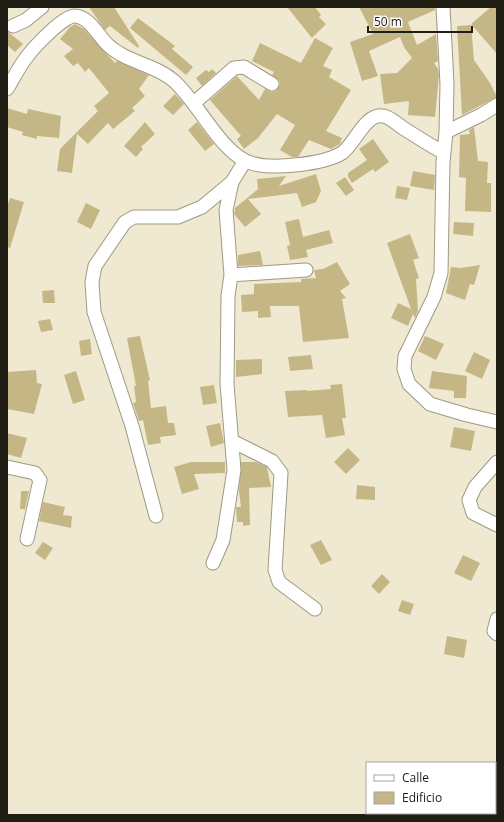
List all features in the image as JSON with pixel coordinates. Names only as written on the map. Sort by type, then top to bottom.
[{"type":"street","points":[[13,26],[26,20],[42,7]]},
{"type":"street","points":[[443,7],[447,84],[441,273],[434,297],[405,356],[404,369],[409,384],[430,404],[466,415],[497,422]]},
{"type":"street","points":[[7,89],[26,57],[64,18],[75,15],[86,19],[108,45],[121,56],[161,72],[174,81],[194,103],[232,153],[245,161],[262,166],[318,163],[331,159],[344,152],[369,120],[376,116],[382,116],[444,153]]},
{"type":"street","points":[[194,103],[234,68],[244,67],[272,84]]},
{"type":"street","points":[[446,132],[481,115],[497,105]]},
{"type":"street","points":[[156,516],[132,426],[94,312],[92,282],[95,266],[125,222],[134,217],[178,218],[202,207],[232,182],[245,161]]},
{"type":"street","points":[[213,563],[223,540],[234,470],[227,384],[228,296],[231,275],[226,210],[232,182]]},
{"type":"street","points":[[231,275],[306,270]]},
{"type":"street","points":[[232,441],[272,461],[281,473],[275,570],[279,582],[315,609]]},
{"type":"street","points":[[497,462],[475,487],[469,500],[473,512],[497,525]]},
{"type":"street","points":[[7,467],[35,473],[40,480],[27,539]]},
{"type":"street","points":[[497,619],[494,630],[497,634]]},
{"type":"building","points":[[89,7],[114,7],[139,46],[138,48],[110,26],[105,30]]},
{"type":"building","points":[[287,7],[315,7],[321,15],[319,17],[326,24],[312,38]]},
{"type":"building","points":[[359,7],[435,7],[435,10],[408,22],[417,45],[436,34],[438,61],[434,63],[438,69],[439,75],[435,117],[408,115],[409,101],[384,104],[380,74],[397,73],[412,58],[404,47],[400,37],[369,51],[378,76],[362,81],[350,42],[373,34]]},
{"type":"building","points":[[491,7],[497,7],[497,54],[471,24]]},
{"type":"building","points":[[138,18],[175,46],[172,49],[193,67],[186,75],[130,28]]},
{"type":"building","points":[[75,24],[84,29],[115,63],[117,61],[149,75],[139,89],[145,96],[132,108],[135,111],[113,129],[108,123],[88,144],[77,134],[72,173],[57,171],[60,149],[98,111],[94,106],[109,93],[89,68],[85,72],[78,63],[73,66],[64,56],[73,49],[60,39],[70,27]]},
{"type":"building","points":[[471,25],[474,60],[490,83],[497,97],[462,115],[457,26]]},
{"type":"building","points":[[7,31],[23,44],[15,52],[7,45]]},
{"type":"building","points":[[315,38],[333,48],[323,66],[332,70],[329,77],[351,90],[326,131],[342,138],[340,144],[331,149],[309,140],[298,157],[292,157],[280,150],[295,125],[277,114],[258,138],[244,149],[237,139],[241,136],[210,100],[237,76],[259,100],[265,89],[271,92],[276,91],[280,84],[279,80],[272,75],[274,72],[252,61],[260,43],[301,63]]},
{"type":"building","points":[[212,69],[216,73],[202,86],[196,78],[206,70],[209,72]]},
{"type":"building","points":[[175,94],[184,104],[173,115],[163,106]]},
{"type":"building","points":[[7,108],[27,114],[28,109],[61,116],[59,138],[37,136],[37,139],[22,135],[23,132],[7,127]]},
{"type":"building","points":[[145,122],[155,134],[141,147],[143,149],[136,157],[124,146]]},
{"type":"building","points":[[197,122],[214,144],[205,151],[188,130]]},
{"type":"building","points":[[474,127],[478,161],[488,162],[487,183],[491,183],[491,212],[465,211],[466,178],[459,177],[460,135],[470,134],[469,130]]},
{"type":"building","points":[[373,139],[389,162],[375,172],[373,169],[352,183],[348,177],[348,173],[367,160],[359,149]]},
{"type":"building","points":[[413,171],[435,175],[434,190],[410,186]]},
{"type":"building","points":[[316,174],[321,191],[316,202],[302,207],[297,193],[248,199],[261,214],[245,227],[234,214],[235,208],[258,189],[257,179],[286,176],[279,186]]},
{"type":"building","points":[[345,177],[354,190],[346,196],[336,183]]},
{"type":"building","points":[[397,186],[410,188],[407,200],[395,198]]},
{"type":"building","points":[[10,198],[24,202],[10,248],[7,247],[7,207]]},
{"type":"building","points":[[86,203],[100,210],[91,229],[77,222]]},
{"type":"building","points":[[299,219],[303,237],[329,230],[333,243],[306,250],[308,257],[290,260],[287,246],[290,245],[285,222]]},
{"type":"building","points":[[454,222],[474,223],[473,236],[453,234]]},
{"type":"building","points":[[410,234],[419,258],[413,260],[419,278],[416,279],[418,311],[415,318],[413,314],[408,326],[391,318],[398,303],[411,309],[387,243]]},
{"type":"building","points":[[260,251],[263,265],[238,266],[238,255]]},
{"type":"building","points":[[337,262],[350,284],[340,291],[346,298],[342,299],[349,338],[303,342],[299,306],[270,306],[271,317],[258,318],[258,311],[242,312],[241,295],[254,294],[254,284],[301,282],[301,279],[316,278],[314,270],[323,269]]},
{"type":"building","points":[[480,265],[474,285],[470,284],[465,300],[446,293],[451,267],[461,268]]},
{"type":"building","points":[[54,290],[55,303],[43,303],[42,291]]},
{"type":"building","points":[[50,319],[53,330],[41,332],[38,321]]},
{"type":"building","points":[[140,336],[150,380],[148,381],[151,408],[166,406],[168,423],[174,423],[176,435],[160,437],[161,443],[148,445],[143,420],[139,421],[133,403],[136,402],[134,386],[136,386],[127,338]]},
{"type":"building","points":[[425,336],[444,344],[436,360],[418,351]]},
{"type":"building","points":[[90,339],[92,354],[81,356],[79,341]]},
{"type":"building","points":[[474,352],[490,360],[482,379],[465,371]]},
{"type":"building","points":[[311,355],[313,369],[290,371],[288,357]]},
{"type":"building","points":[[262,359],[262,374],[236,377],[236,360]]},
{"type":"building","points":[[36,370],[37,383],[42,384],[34,414],[7,409],[7,372]]},
{"type":"building","points":[[76,371],[85,400],[73,404],[64,375]]},
{"type":"building","points":[[432,371],[467,376],[466,398],[454,398],[454,391],[429,388]]},
{"type":"building","points":[[342,384],[346,418],[342,418],[345,435],[326,438],[322,415],[288,417],[285,391],[331,389],[330,385]]},
{"type":"building","points":[[214,385],[217,403],[203,405],[200,387]]},
{"type":"building","points":[[220,423],[224,443],[211,447],[206,426]]},
{"type":"building","points":[[454,427],[475,431],[471,451],[450,447]]},
{"type":"building","points":[[7,433],[27,438],[21,458],[7,454]]},
{"type":"building","points":[[348,448],[360,460],[346,474],[334,462]]},
{"type":"building","points":[[191,462],[225,462],[225,473],[194,474],[199,489],[182,494],[174,467]]},
{"type":"building","points":[[241,462],[256,462],[267,467],[271,487],[249,488],[250,525],[243,526],[243,522],[237,522],[236,507],[241,507],[239,491]]},
{"type":"building","points":[[357,485],[375,487],[375,500],[356,499]]},
{"type":"building","points":[[21,491],[29,491],[25,509],[20,509]]},
{"type":"building","points":[[43,502],[65,507],[63,515],[72,516],[71,528],[39,521]]},
{"type":"building","points":[[321,540],[332,560],[321,565],[310,545]]},
{"type":"building","points":[[43,542],[53,548],[45,560],[35,553]]},
{"type":"building","points":[[463,555],[480,563],[471,581],[454,573]]},
{"type":"building","points":[[382,574],[390,582],[379,594],[371,586]]},
{"type":"building","points":[[402,600],[414,604],[410,615],[398,611]]},
{"type":"building","points":[[447,636],[467,640],[464,658],[444,654]]}]
